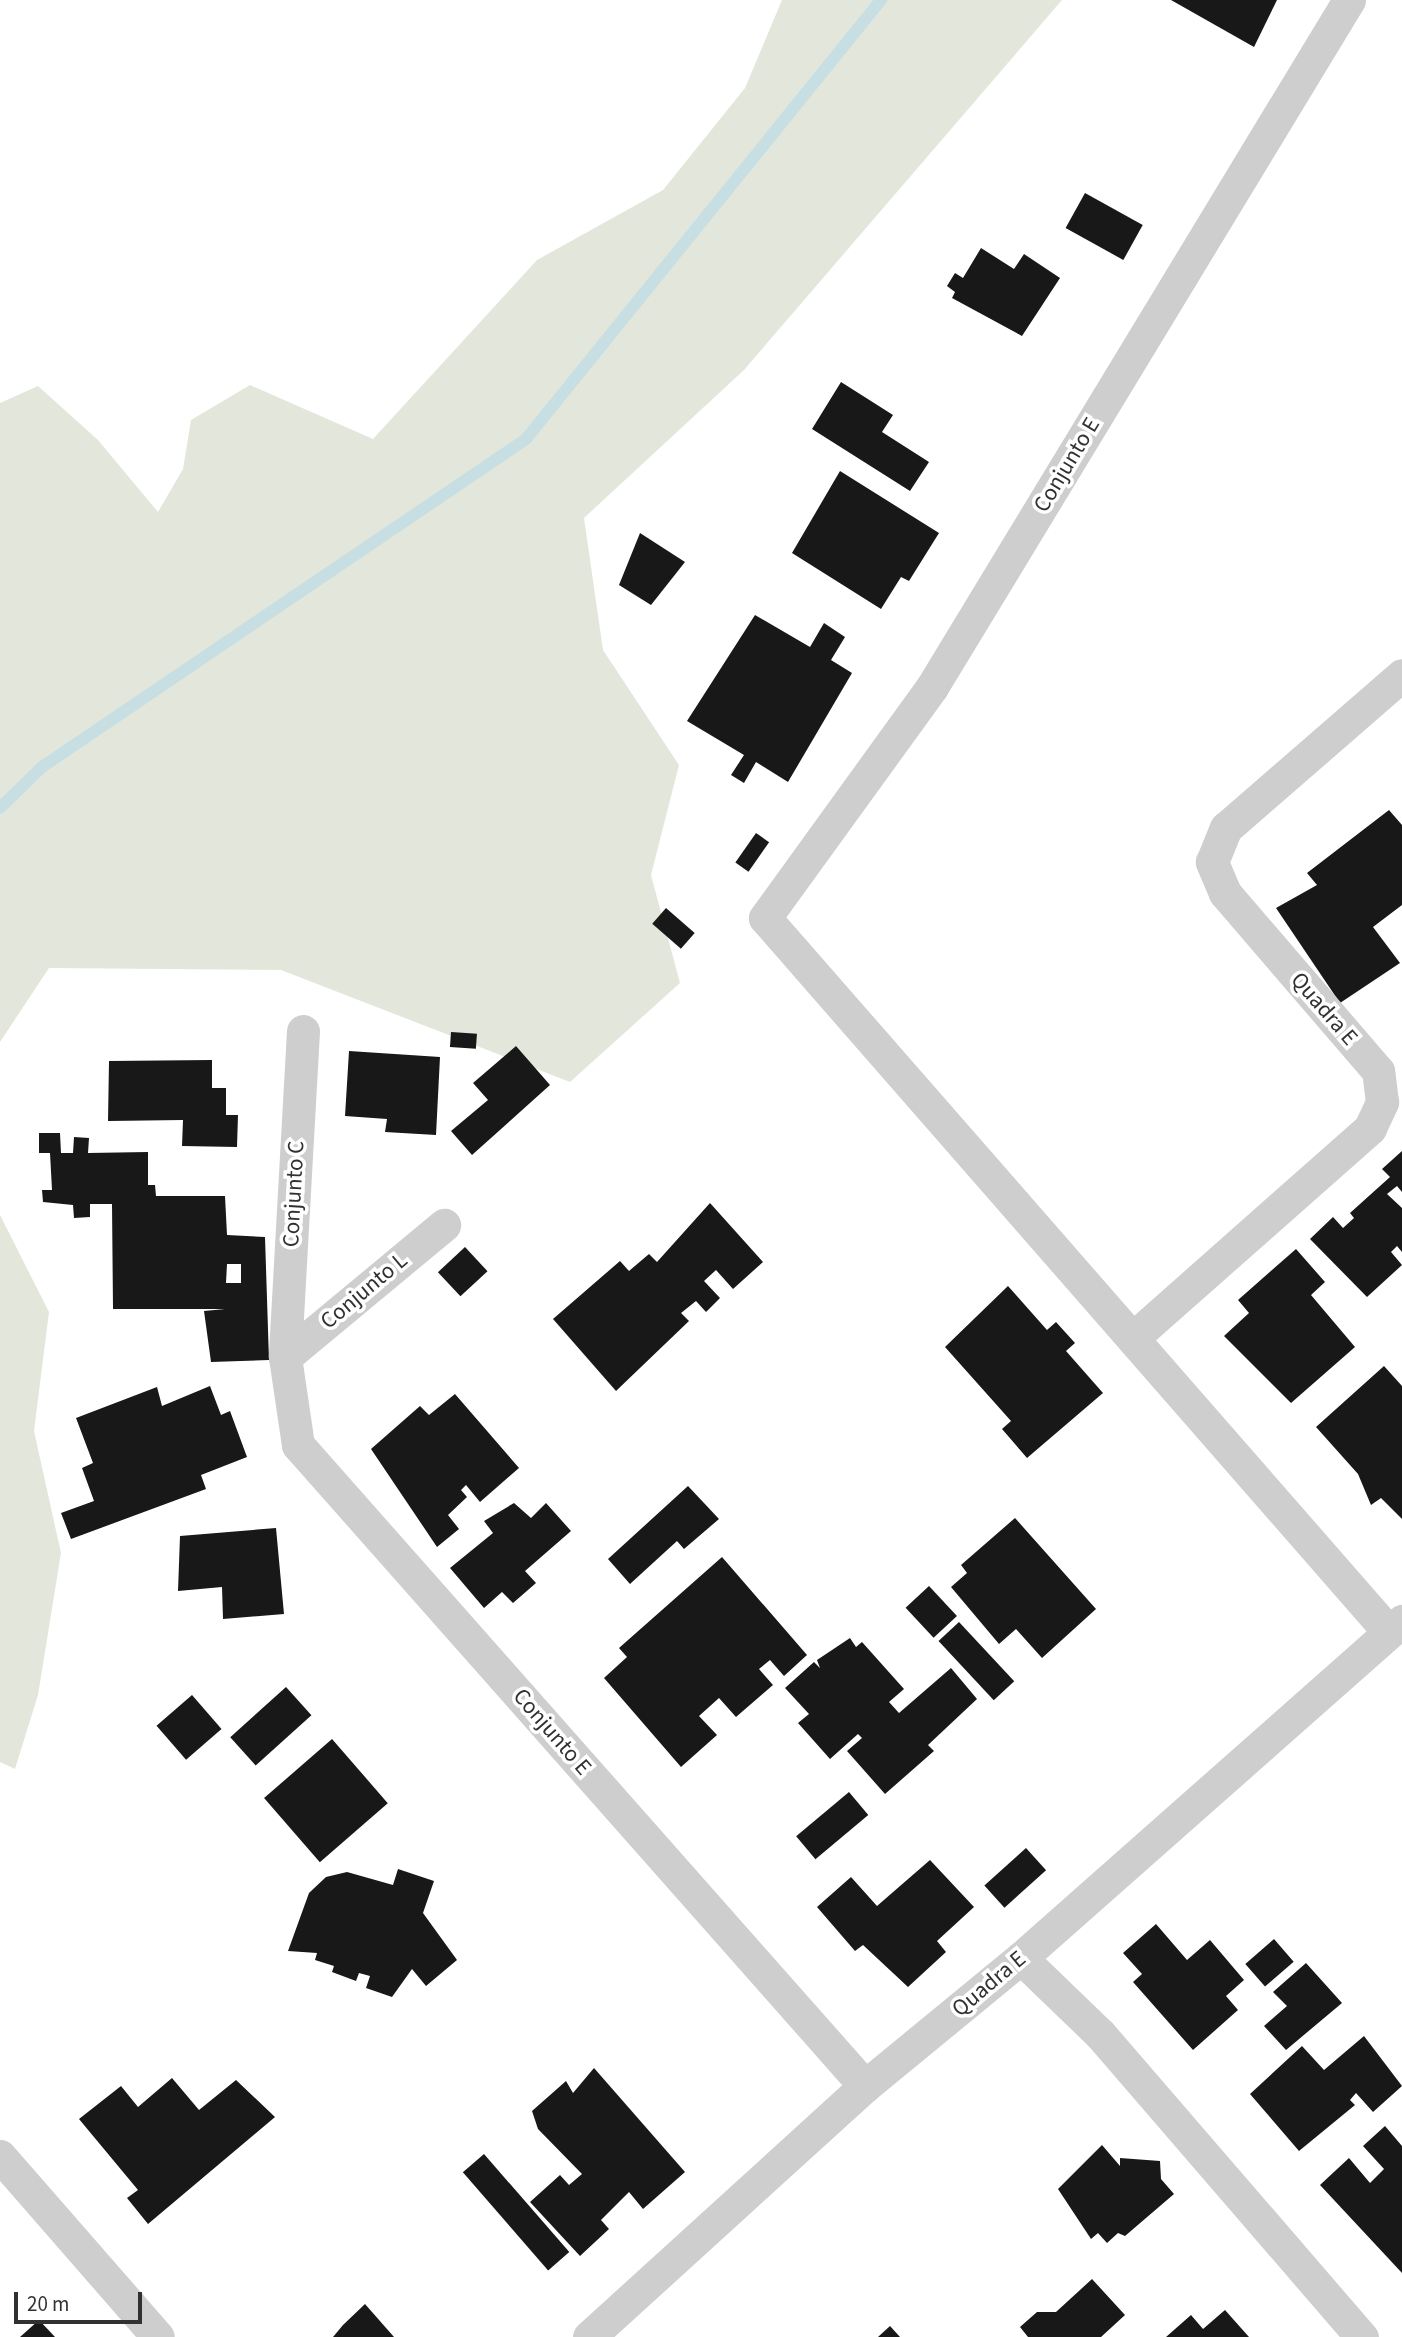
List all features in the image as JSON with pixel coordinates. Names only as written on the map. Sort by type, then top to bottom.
[{"type":"street","name":"Conjunto E","points":[[765,918],[932,687],[1349,0]]},
{"type":"street","name":"Quadra E","points":[[1134,1337],[1370,1128],[1382,1102],[1378,1071],[1225,893],[1212,862],[1226,828],[1402,675]]},
{"type":"street","name":"Quadra E","points":[[589,2337],[865,2086],[1021,1958],[1395,1626],[1134,1337],[765,918]]},
{"type":"street","name":"Conjunto C","points":[[285,1357],[303,1031]]},
{"type":"street","name":"Conjunto L","points":[[285,1357],[444,1225]]},
{"type":"street","name":"Conjunto E","points":[[285,1357],[298,1445],[865,2086]]},
{"type":"street","points":[[1021,1958],[1100,2034],[1362,2337]]},
{"type":"street","points":[[0,2156],[158,2337]]},
{"type":"shaded area","points":[[782,0],[1062,0],[744,370],[584,518],[603,650],[679,765],[651,875],[680,983],[570,1082],[281,970],[49,968],[0,1042],[0,403],[38,386],[98,440],[158,512],[183,469],[191,420],[250,385],[373,439],[537,260],[663,190],[745,88]]},
{"type":"shaded area","points":[[0,1215],[49,1312],[34,1431],[61,1553],[38,1695],[15,1769],[0,1762]]},
{"type":"building","points":[[1171,0],[1277,0],[1254,47]]},
{"type":"building","points":[[1085,193],[1143,225],[1123,260],[1066,228]]},
{"type":"building","points":[[981,248],[1014,269],[1024,254],[1060,278],[1022,336],[952,298],[955,292],[947,286],[955,273],[963,278]]},
{"type":"building","points":[[841,382],[893,415],[882,432],[929,462],[910,491],[812,429]]},
{"type":"building","points":[[840,471],[939,533],[909,581],[901,577],[881,609],[792,553]]},
{"type":"building","points":[[640,533],[685,562],[651,605],[619,585]]},
{"type":"building","points":[[755,615],[810,647],[824,623],[845,637],[831,660],[852,673],[788,782],[756,762],[744,783],[731,775],[744,755],[687,721]]},
{"type":"building","points":[[1389,810],[1402,825],[1402,905],[1373,927],[1400,963],[1340,1003],[1276,908],[1317,885],[1307,873]]},
{"type":"building","points":[[756,833],[769,842],[748,872],[735,862]]},
{"type":"building","points":[[666,908],[695,933],[681,949],[652,924]]},
{"type":"building","points":[[451,1032],[477,1034],[476,1049],[450,1047]]},
{"type":"building","points":[[516,1046],[550,1085],[472,1155],[451,1131],[488,1100],[473,1083]]},
{"type":"building","points":[[349,1051],[440,1057],[436,1135],[385,1132],[387,1119],[345,1116]]},
{"type":"building","points":[[212,1060],[212,1088],[226,1088],[226,1115],[238,1115],[237,1147],[182,1146],[183,1120],[108,1121],[109,1061]]},
{"type":"building","points":[[39,1133],[60,1133],[61,1153],[73,1153],[74,1137],[89,1138],[88,1153],[148,1152],[148,1185],[155,1185],[156,1196],[225,1196],[227,1235],[265,1237],[269,1360],[211,1362],[204,1311],[225,1309],[113,1309],[112,1204],[90,1204],[90,1217],[74,1218],[73,1205],[43,1202],[42,1190],[52,1190],[50,1153],[39,1153]],"holes":[[[227,1264],[241,1264],[241,1283],[226,1283]]]},
{"type":"building","points":[[1402,1151],[1402,1192],[1397,1186],[1387,1194],[1402,1208],[1402,1252],[1397,1246],[1391,1252],[1402,1265],[1367,1297],[1310,1239],[1333,1217],[1343,1228],[1354,1218],[1350,1213],[1390,1177],[1382,1169]]},
{"type":"building","points":[[710,1203],[763,1262],[733,1289],[716,1270],[704,1281],[720,1298],[706,1312],[696,1301],[681,1313],[689,1321],[616,1391],[553,1319],[620,1261],[629,1271],[649,1254],[657,1262]]},
{"type":"building","points":[[465,1247],[488,1271],[460,1296],[438,1272]]},
{"type":"building","points":[[1296,1249],[1325,1282],[1311,1295],[1355,1347],[1291,1403],[1224,1336],[1249,1313],[1238,1300]]},
{"type":"building","points":[[1008,1286],[1047,1330],[1056,1322],[1075,1343],[1066,1351],[1103,1393],[1027,1458],[1002,1429],[1011,1421],[945,1347]]},
{"type":"building","points":[[1384,1366],[1402,1386],[1402,1519],[1381,1498],[1371,1505],[1358,1474],[1316,1427]]},
{"type":"building","points":[[210,1386],[221,1415],[230,1411],[247,1457],[201,1475],[206,1489],[71,1539],[61,1513],[94,1501],[82,1468],[93,1463],[76,1418],[157,1387],[162,1406]]},
{"type":"building","points":[[455,1394],[519,1468],[480,1502],[466,1485],[461,1490],[467,1497],[448,1515],[459,1529],[437,1547],[371,1449],[420,1406],[429,1415]]},
{"type":"building","points":[[688,1486],[719,1519],[684,1549],[677,1541],[630,1584],[608,1559]]},
{"type":"building","points":[[514,1503],[531,1518],[546,1503],[571,1531],[525,1571],[536,1583],[513,1603],[502,1592],[484,1608],[450,1568],[493,1533],[484,1521]]},
{"type":"building","points":[[1015,1518],[1096,1609],[1042,1658],[1016,1629],[999,1644],[951,1587],[967,1573],[961,1565]]},
{"type":"building","points":[[276,1528],[284,1614],[223,1619],[222,1587],[178,1591],[180,1536]]},
{"type":"building","points":[[722,1557],[807,1655],[784,1676],[770,1660],[759,1669],[773,1685],[736,1717],[719,1698],[699,1716],[717,1735],[681,1767],[604,1678],[627,1657],[619,1648]]},
{"type":"building","points":[[929,1586],[957,1616],[934,1638],[906,1608]]},
{"type":"building","points":[[959,1622],[1014,1681],[994,1700],[939,1641]]},
{"type":"building","points":[[850,1638],[856,1647],[862,1642],[904,1689],[889,1702],[899,1713],[951,1668],[977,1699],[928,1745],[934,1751],[885,1794],[847,1751],[862,1738],[858,1734],[830,1759],[798,1723],[809,1714],[785,1688],[814,1662],[820,1668],[817,1660]]},
{"type":"building","points":[[286,1687],[311,1715],[256,1765],[230,1737]]},
{"type":"building","points":[[192,1695],[222,1729],[186,1760],[157,1726]]},
{"type":"building","points":[[332,1739],[388,1803],[320,1862],[264,1798]]},
{"type":"building","points":[[849,1792],[868,1815],[815,1859],[796,1836]]},
{"type":"building","points":[[1026,1848],[1046,1870],[1004,1908],[984,1885]]},
{"type":"building","points":[[930,1860],[974,1907],[937,1941],[946,1952],[908,1987],[863,1945],[855,1951],[817,1907],[851,1877],[877,1906]]},
{"type":"building","points":[[398,1869],[434,1881],[423,1913],[457,1960],[426,1986],[412,1969],[392,1997],[366,1988],[370,1976],[359,1973],[356,1981],[332,1972],[334,1966],[315,1960],[317,1953],[288,1951],[309,1893],[326,1877],[347,1872],[393,1885]]},
{"type":"building","points":[[1156,1924],[1187,1960],[1210,1940],[1244,1980],[1226,1996],[1238,2010],[1193,2050],[1133,1982],[1142,1974],[1123,1953]]},
{"type":"building","points":[[1274,1939],[1294,1962],[1265,1987],[1245,1964]]},
{"type":"building","points":[[1306,1963],[1342,2003],[1286,2050],[1264,2026],[1287,2006],[1273,1992]]},
{"type":"building","points":[[1364,2036],[1402,2086],[1373,2112],[1356,2093],[1350,2100],[1355,2105],[1299,2151],[1250,2094],[1302,2046],[1324,2070]]},
{"type":"building","points":[[594,2068],[685,2172],[643,2209],[629,2192],[601,2220],[609,2229],[580,2256],[530,2202],[560,2175],[569,2185],[582,2174],[538,2129],[532,2111],[566,2081],[573,2093]]},
{"type":"building","points":[[172,2078],[199,2110],[236,2080],[275,2117],[148,2224],[127,2198],[138,2190],[79,2119],[121,2086],[138,2107]]},
{"type":"building","points":[[1385,2126],[1402,2146],[1402,2273],[1320,2185],[1349,2158],[1370,2183],[1384,2169],[1363,2146]]},
{"type":"building","points":[[1102,2145],[1120,2166],[1120,2158],[1160,2161],[1161,2179],[1174,2194],[1125,2236],[1118,2233],[1107,2243],[1098,2233],[1091,2239],[1058,2189]]},
{"type":"building","points":[[484,2154],[569,2252],[548,2270],[463,2172]]},
{"type":"building","points":[[1092,2279],[1125,2315],[1101,2337],[1028,2337],[1020,2327],[1037,2312],[1056,2312]]},
{"type":"building","points":[[365,2304],[394,2337],[333,2337],[343,2325]]},
{"type":"building","points":[[1225,2310],[1249,2337],[1166,2337],[1191,2315],[1203,2329]]},
{"type":"building","points":[[39,2320],[55,2337],[20,2337]]},
{"type":"building","points":[[890,2326],[900,2337],[878,2337]]},
{"type":"waterway","points":[[0,808],[42,767],[526,439],[881,0]]}]
